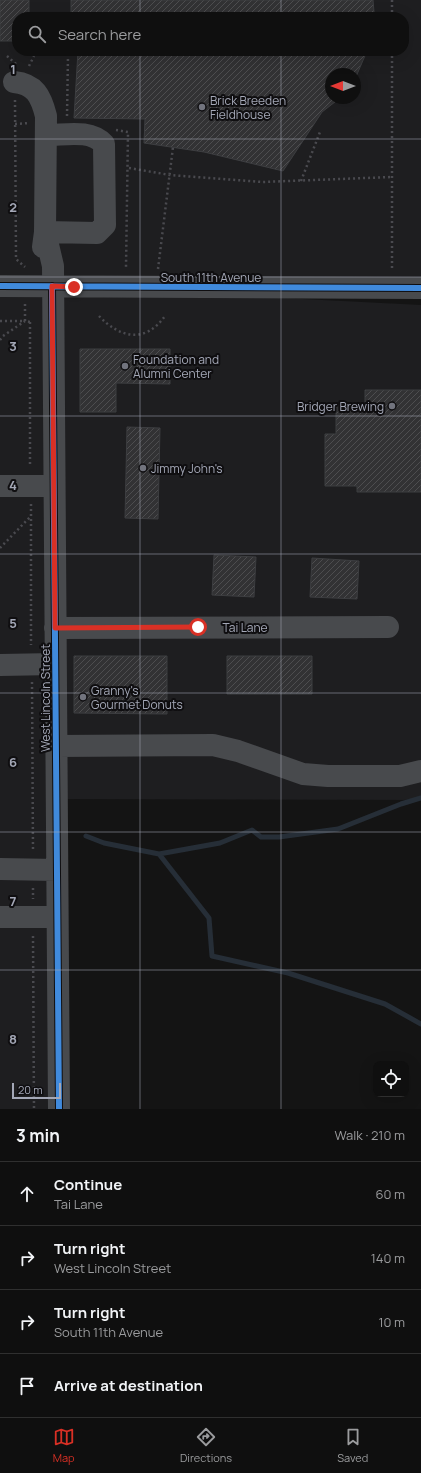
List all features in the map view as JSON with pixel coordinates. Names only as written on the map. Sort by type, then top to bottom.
[{"type":"street","name":"West Lincoln Street","points":[[18,82],[26,83],[34,90],[42,101],[46,116],[45,232],[52,258],[45,286],[54,486],[59,1109]]},
{"type":"street","points":[[45,232],[97,233],[105,225],[106,212],[104,144],[99,139],[89,134],[47,135]]},
{"type":"street","name":"South 11th Avenue","points":[[0,286],[421,288]]},
{"type":"street","points":[[0,486],[54,486]]},
{"type":"street","name":"Tai Lane","points":[[55,628],[388,627]]},
{"type":"street","points":[[0,665],[56,664]]},
{"type":"street","points":[[56,746],[213,746],[238,751],[303,774],[328,776],[400,776],[421,771]]},
{"type":"street","points":[[0,869],[57,870]]},
{"type":"street","points":[[0,917],[57,917]]},
{"type":"path","points":[[392,0],[392,12]]},
{"type":"path","points":[[25,266],[16,259],[15,99],[18,82],[34,56]]},
{"type":"path","points":[[67,123],[68,56]]},
{"type":"path","points":[[392,56],[392,269]]},
{"type":"path","points":[[126,267],[129,168],[128,132]]},
{"type":"path","points":[[301,181],[320,132]]},
{"type":"path","points":[[158,270],[173,148]]},
{"type":"path","points":[[129,168],[170,175],[262,182],[392,177]]},
{"type":"path","points":[[99,316],[117,332],[129,335],[150,331],[159,324],[165,316]]},
{"type":"path","points":[[0,321],[25,321],[3,336],[0,340]]},
{"type":"path","points":[[30,322],[34,1109]]},
{"type":"path","points":[[0,548],[31,517]]},
{"type":"shaded area","points":[[0,0],[421,0],[421,287],[64,287],[421,305],[421,800],[56,799],[59,1109],[0,1109]]},
{"type":"building","points":[[0,0],[29,0],[29,12],[12,12],[12,41],[0,41]]},
{"type":"building","points":[[71,0],[373,0],[374,12],[71,12]]},
{"type":"building","name":"Brick Breeden Fieldhouse","points":[[78,56],[365,56],[360,68],[325,68],[325,104],[332,104],[322,112],[283,171],[204,152],[144,143],[145,119],[74,118]]},
{"type":"building","name":"Foundation and Alumni Center","points":[[80,349],[170,349],[170,384],[116,383],[116,412],[80,412]]},
{"type":"building","points":[[365,390],[421,390],[421,492],[357,492],[357,486],[325,486],[325,434],[336,434],[336,404],[365,404]]},
{"type":"building","points":[[127,427],[160,428],[158,519],[125,518]]},
{"type":"building","points":[[214,555],[256,557],[254,597],[212,595]]},
{"type":"building","points":[[312,558],[359,561],[357,599],[310,597]]},
{"type":"building","points":[[74,656],[167,656],[167,714],[74,713]]},
{"type":"building","points":[[227,656],[312,656],[312,694],[227,694]]},
{"type":"waterway","points":[[159,854],[220,843],[252,830],[261,837],[279,837],[338,829],[401,804],[421,798]]},
{"type":"waterway","points":[[86,836],[104,843],[159,854],[209,918],[212,956],[288,973],[385,1004],[421,1024]]},
{"type":"cycle path","points":[[0,286],[421,288]]},
{"type":"cycle path","points":[[52,286],[59,1109]]},
{"type":"place","name":"Brick Breeden Fieldhouse","points":[[202,107]]},
{"type":"place","name":"Foundation and Alumni Center","points":[[125,366]]},
{"type":"place","name":"Bridger Brewing","points":[[392,406]]},
{"type":"place","name":"Jimmy John's","points":[[143,468]]},
{"type":"place","name":"Granny's Gourmet Donuts","points":[[83,697]]},
{"type":"route","points":[[74,287],[52,286],[55,628],[198,627]]}]
